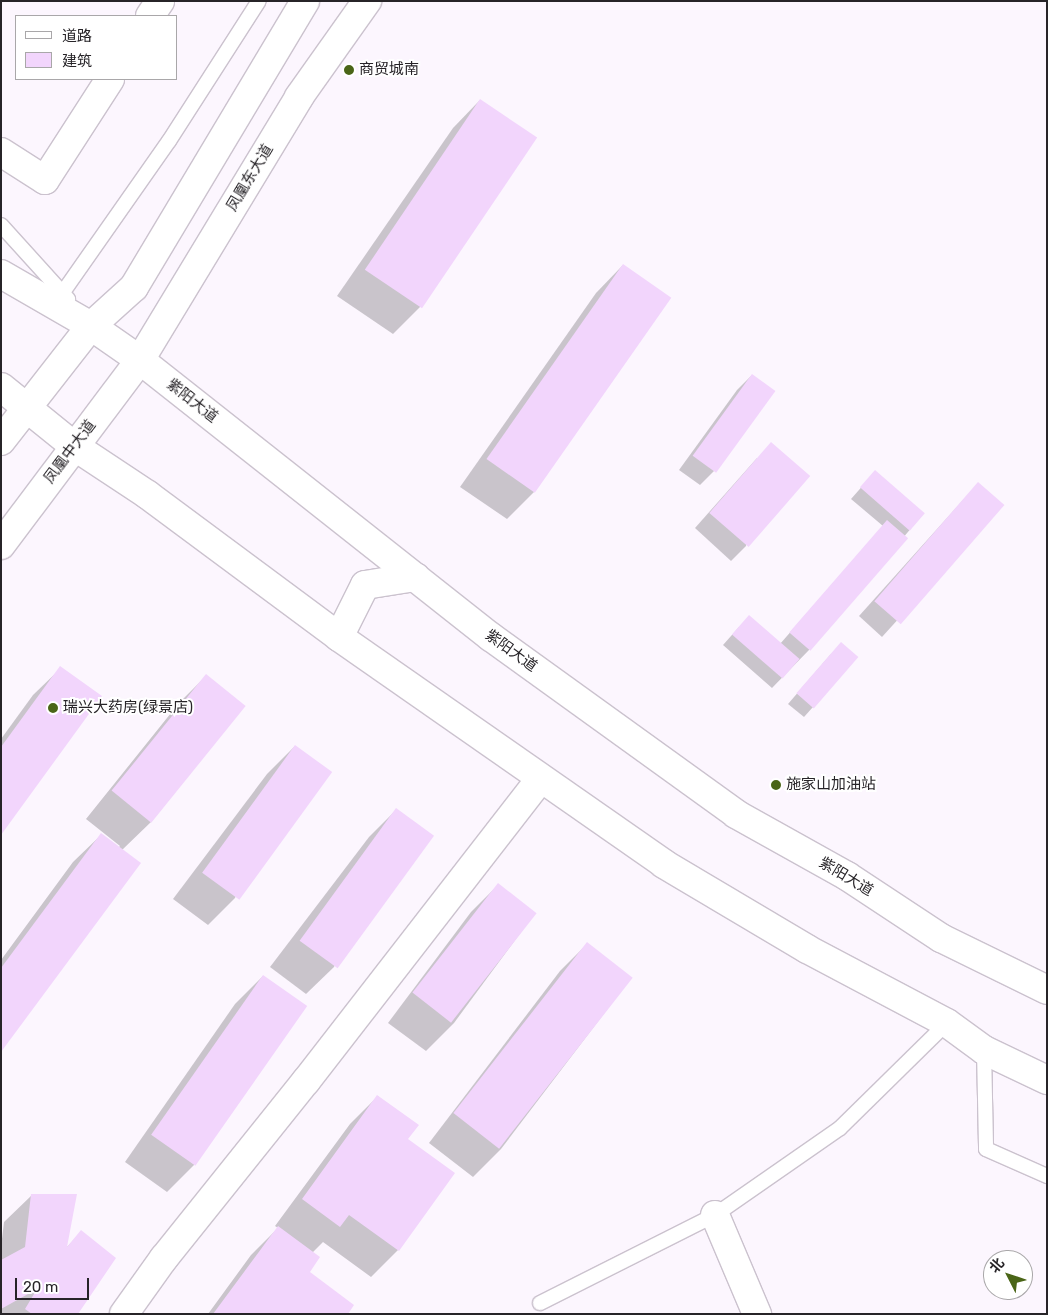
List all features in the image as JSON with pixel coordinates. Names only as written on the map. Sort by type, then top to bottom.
[{"type":"main road","points":[[151,15],[160,1]]},
{"type":"main road","points":[[1,441],[13,404],[91,326],[134,287],[306,1]]},
{"type":"main road","name":"凤凰东大道","points":[[140,360],[299,97],[366,1]]},
{"type":"main road","points":[[1,152],[45,180],[109,80]]},
{"type":"main road","name":"紫阳大道","points":[[1,274],[58,299],[91,326],[140,360],[491,637],[736,814],[847,876],[941,938],[1047,990]]},
{"type":"main road","name":"凤凰中大道","points":[[1,545],[140,360]]},
{"type":"main road","points":[[1,388],[13,404],[148,495],[339,637],[664,864],[807,949],[947,1023],[984,1050],[1047,1080]]},
{"type":"main road","points":[[339,637],[365,585],[415,577]]},
{"type":"main road","points":[[124,1314],[164,1258],[306,1081],[541,778]]},
{"type":"main road","points":[[715,1215],[757,1314]]},
{"type":"lane","points":[[1,225],[58,299],[169,141],[259,1]]},
{"type":"lane","points":[[540,1303],[715,1215],[840,1128],[947,1023]]},
{"type":"lane","points":[[984,1050],[986,1149],[1047,1176]]},
{"type":"building","points":[[480,99],[537,138],[422,308],[365,270]]},
{"type":"building","points":[[623,264],[671,298],[535,493],[486,459]]},
{"type":"building","points":[[752,374],[775,391],[716,473],[693,456]]},
{"type":"building","points":[[771,442],[810,476],[749,547],[709,513]]},
{"type":"building","points":[[875,470],[925,513],[910,531],[860,487]]},
{"type":"building","points":[[978,482],[1004,505],[901,624],[874,601]]},
{"type":"building","points":[[887,520],[908,538],[810,651],[789,632]]},
{"type":"building","points":[[749,615],[800,659],[783,679],[732,635]]},
{"type":"building","points":[[841,642],[858,657],[814,708],[796,693]]},
{"type":"building","points":[[60,666],[102,696],[1,835],[1,747]]},
{"type":"building","points":[[206,674],[246,706],[151,823],[112,791]]},
{"type":"building","points":[[295,745],[332,772],[239,900],[202,873]]},
{"type":"building","points":[[396,808],[434,836],[338,968],[300,941]]},
{"type":"building","points":[[101,833],[141,863],[1,1052],[1,968]]},
{"type":"building","points":[[498,883],[537,913],[451,1023],[412,993]]},
{"type":"building","points":[[587,942],[633,978],[499,1149],[453,1113]]},
{"type":"building","points":[[263,975],[307,1006],[195,1166],[151,1135]]},
{"type":"building","points":[[377,1095],[419,1125],[408,1139],[455,1173],[399,1251],[349,1215],[340,1227],[302,1199]]},
{"type":"building","points":[[31,1194],[77,1194],[67,1247],[81,1230],[116,1258],[78,1314],[32,1314],[25,1309],[37,1289],[1,1309],[1,1260],[25,1247]]},
{"type":"building","points":[[278,1226],[320,1257],[310,1272],[354,1305],[348,1314],[213,1314]]},
{"type":"place","name":"商贸城南","points":[[349,70]]},
{"type":"place","name":"瑞兴大药房(绿景店)","points":[[53,708]]},
{"type":"place","name":"施家山加油站","points":[[776,785]]}]
